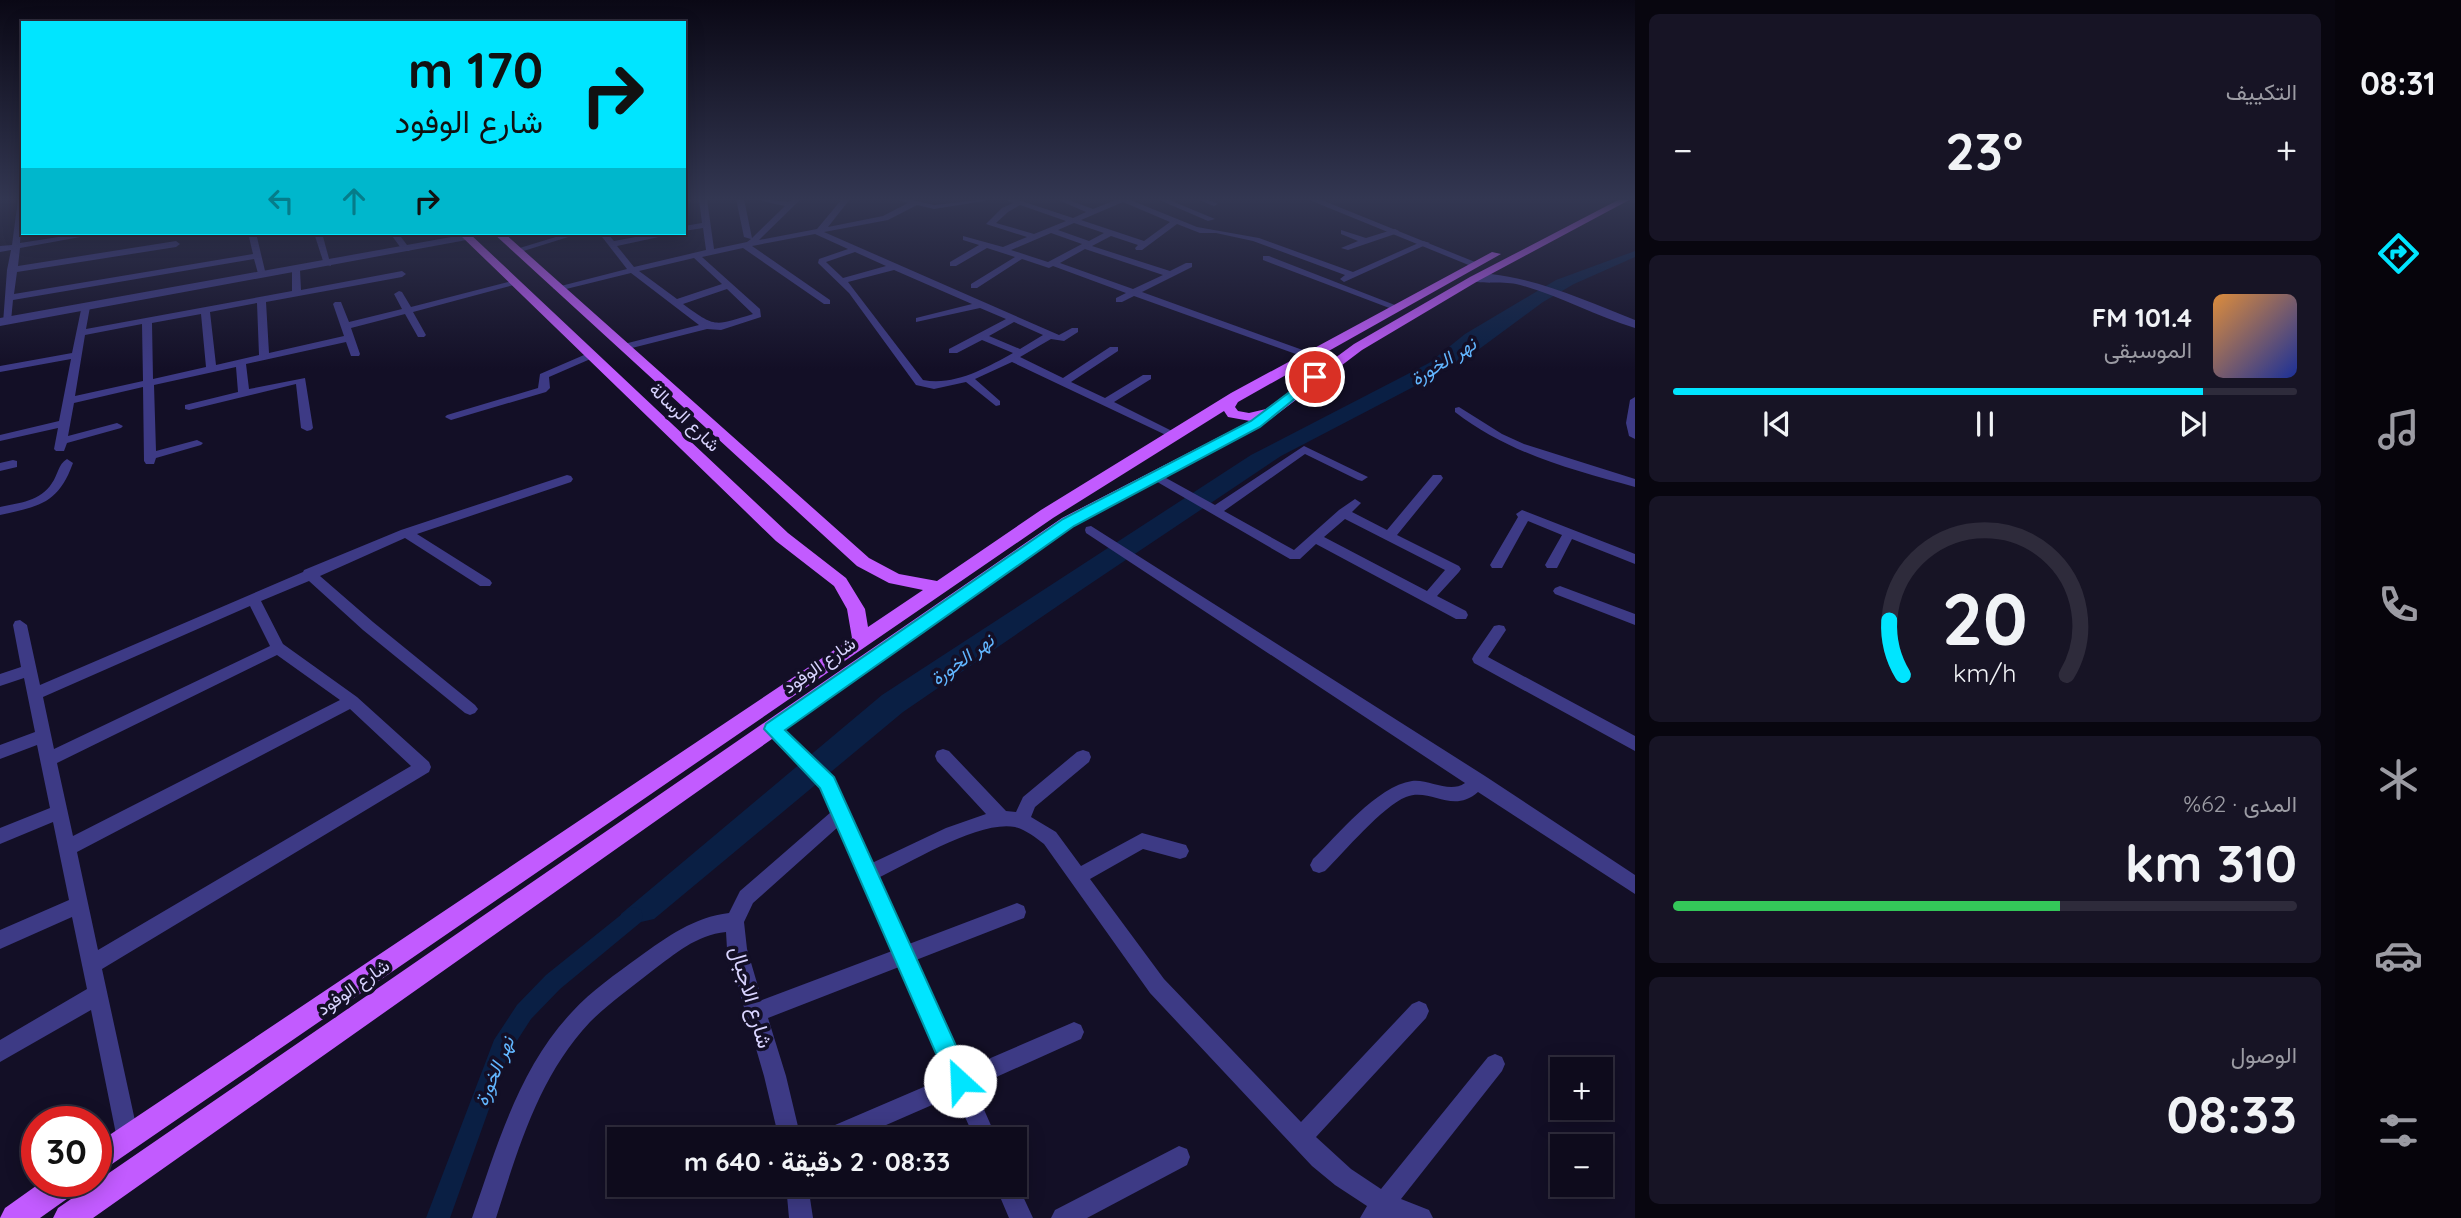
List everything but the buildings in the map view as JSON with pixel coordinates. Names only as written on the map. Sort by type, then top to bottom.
[{"type":"main road","name":"شارع الرسالة","points":[[488,256],[782,537],[799,548],[847,590],[856,608],[861,638]]},
{"type":"main road","points":[[498,265],[509,270],[522,271],[530,266],[522,256]]},
{"type":"main road","name":"شارع الرسالة","points":[[523,256],[780,485],[829,533],[883,574],[907,583],[938,587]]},
{"type":"main road","name":"شارع الوفود","points":[[112,1150],[861,638],[1178,430],[1307,355],[1492,256]]},
{"type":"main road","name":"شارع الوفود","points":[[68,1218],[1069,522],[1255,424],[1358,347],[1516,256]]},
{"type":"main road","points":[[516,283],[537,277],[553,283]]},
{"type":"main road","points":[[1236,396],[1228,407],[1238,416],[1256,416],[1274,410]]},
{"type":"main road","points":[[1178,430],[1210,433],[1212,440],[1202,451]]},
{"type":"main road","points":[[799,548],[824,544],[829,533]]},
{"type":"main road","points":[[15,1218],[45,1197]]},
{"type":"street","points":[[13,256],[5,294],[3,322],[373,256]]},
{"type":"street","points":[[11,270],[101,256]]},
{"type":"street","points":[[177,256],[179,269]]},
{"type":"street","points":[[5,294],[257,256],[262,275]]},
{"type":"street","points":[[325,256],[328,264]]},
{"type":"street","points":[[621,256],[632,270],[707,326]]},
{"type":"street","points":[[553,283],[632,270],[691,256]]},
{"type":"street","points":[[624,347],[707,326],[721,327],[758,315],[757,311],[696,256]]},
{"type":"street","points":[[765,256],[827,302]]},
{"type":"street","points":[[837,256],[822,261],[841,281],[917,381],[937,386],[967,377],[1017,356],[1051,335]]},
{"type":"street","points":[[873,256],[1051,335],[1060,338],[1074,330]]},
{"type":"street","points":[[953,264],[967,256]]},
{"type":"street","points":[[1016,256],[1042,265],[1055,264],[1070,256]]},
{"type":"street","points":[[1118,256],[1170,274]]},
{"type":"street","points":[[1304,256],[1353,275]]},
{"type":"street","points":[[1335,282],[1397,256]]},
{"type":"street","points":[[1462,256],[1475,264]]},
{"type":"street","points":[[1478,256],[1488,258]]},
{"type":"street","points":[[974,286],[1020,257]]},
{"type":"street","points":[[1266,258],[1395,307]]},
{"type":"street","points":[[1512,258],[1508,263],[1511,269],[1532,283]]},
{"type":"street","points":[[1055,264],[1307,355]]},
{"type":"street","points":[[1119,300],[1189,265]]},
{"type":"street","points":[[1311,274],[1328,265]]},
{"type":"street","points":[[841,281],[897,267]]},
{"type":"street","points":[[296,270],[297,294]]},
{"type":"street","points":[[80,333],[402,274]]},
{"type":"street","points":[[1474,279],[1498,276],[1532,283],[1635,318]]},
{"type":"street","points":[[346,326],[516,283]]},
{"type":"street","points":[[676,303],[729,285]]},
{"type":"street","points":[[399,294],[421,335]]},
{"type":"street","points":[[1568,296],[1635,324]]},
{"type":"street","points":[[261,300],[264,358]]},
{"type":"street","points":[[338,303],[355,354]]},
{"type":"street","points":[[919,320],[983,304]]},
{"type":"street","points":[[85,307],[61,445],[117,426]]},
{"type":"street","points":[[205,311],[211,369]]},
{"type":"street","points":[[953,351],[1015,318]]},
{"type":"street","points":[[146,322],[150,383],[150,459],[197,443]]},
{"type":"street","points":[[982,336],[1063,382],[1178,430]]},
{"type":"street","points":[[68,401],[349,338]]},
{"type":"street","points":[[1063,382],[1114,349]]},
{"type":"street","points":[[0,369],[76,355]]},
{"type":"street","points":[[452,417],[542,390],[545,388],[544,376],[592,355]]},
{"type":"street","points":[[241,363],[244,394]]},
{"type":"street","points":[[967,377],[996,403]]},
{"type":"street","points":[[1106,402],[1147,377]]},
{"type":"street","points":[[189,407],[301,380],[307,428]]},
{"type":"street","points":[[1635,400],[1632,423],[1635,436]]},
{"type":"street","points":[[1460,410],[1476,424],[1521,446],[1635,483]]},
{"type":"street","points":[[0,438],[65,423]]},
{"type":"street","points":[[1215,511],[1304,449],[1362,477]]},
{"type":"street","points":[[0,511],[33,504],[59,488],[67,463]]},
{"type":"street","points":[[0,467],[13,464]]},
{"type":"street","points":[[1153,476],[1295,556],[1355,503]]},
{"type":"street","points":[[1389,536],[1437,478]]},
{"type":"street","points":[[34,694],[406,533],[567,479]]},
{"type":"street","points":[[1343,513],[1454,569],[1428,598]]},
{"type":"street","points":[[1497,565],[1523,514],[1635,559]]},
{"type":"street","points":[[1091,530],[1635,885]]},
{"type":"street","points":[[406,533],[485,583]]},
{"type":"street","points":[[1552,565],[1569,533]]},
{"type":"street","points":[[1315,538],[1461,615]]},
{"type":"street","points":[[309,573],[358,620],[420,666],[470,709]]},
{"type":"street","points":[[1560,591],[1635,620]]},
{"type":"street","points":[[92,965],[423,767],[352,701],[278,648],[254,601]]},
{"type":"street","points":[[20,625],[128,1139]]},
{"type":"street","points":[[1499,630],[1479,659],[1635,744]]},
{"type":"street","points":[[48,760],[278,648]]},
{"type":"street","points":[[0,680],[29,670]]},
{"type":"street","points":[[67,848],[352,701]]},
{"type":"street","points":[[773,729],[827,783],[981,1127]]},
{"type":"street","points":[[0,752],[43,736]]},
{"type":"street","points":[[943,756],[1011,820],[1035,827],[1050,838],[1157,986],[1301,1138],[1377,1211],[1421,1218]]},
{"type":"street","points":[[867,874],[955,834],[1011,820],[1083,757]]},
{"type":"street","points":[[1319,865],[1397,792],[1419,786],[1451,796],[1468,793],[1479,781]]},
{"type":"street","points":[[0,836],[59,812]]},
{"type":"street","name":"شارع الاجبال","points":[[787,1127],[757,1012],[737,949],[735,922],[746,897],[841,814]]},
{"type":"street","points":[[1077,877],[1142,841],[1180,850]]},
{"type":"street","points":[[0,940],[79,905]]},
{"type":"street","points":[[757,1012],[1017,912]]},
{"type":"street","points":[[484,1218],[531,1093],[542,1070],[569,1031],[600,999],[688,933],[719,923],[735,922]]},
{"type":"street","points":[[0,1052],[98,994]]},
{"type":"street","points":[[1301,1138],[1419,1011]]},
{"type":"street","points":[[856,1127],[1074,1032]]},
{"type":"street","points":[[1377,1211],[1495,1065]]},
{"type":"street","points":[[1063,1218],[1179,1157]]},
{"type":"street","points":[[798,1197],[801,1218]]},
{"type":"street","points":[[1011,1197],[1021,1218]]},
{"type":"water","name":"نهر الخورة","points":[[1622,256],[1635,256],[1574,284],[1543,302],[1463,361],[1281,456],[903,712],[654,919],[619,927],[621,914],[882,695],[1251,455],[1429,363],[1465,334],[1556,280]]},
{"type":"waterway","name":"نهر الخورة","points":[[438,1218],[501,1047],[524,1012],[553,982],[634,916]]},
{"type":"route","points":[[960,1081],[827,783],[773,729],[1069,522],[1255,424],[1315,377]]}]
